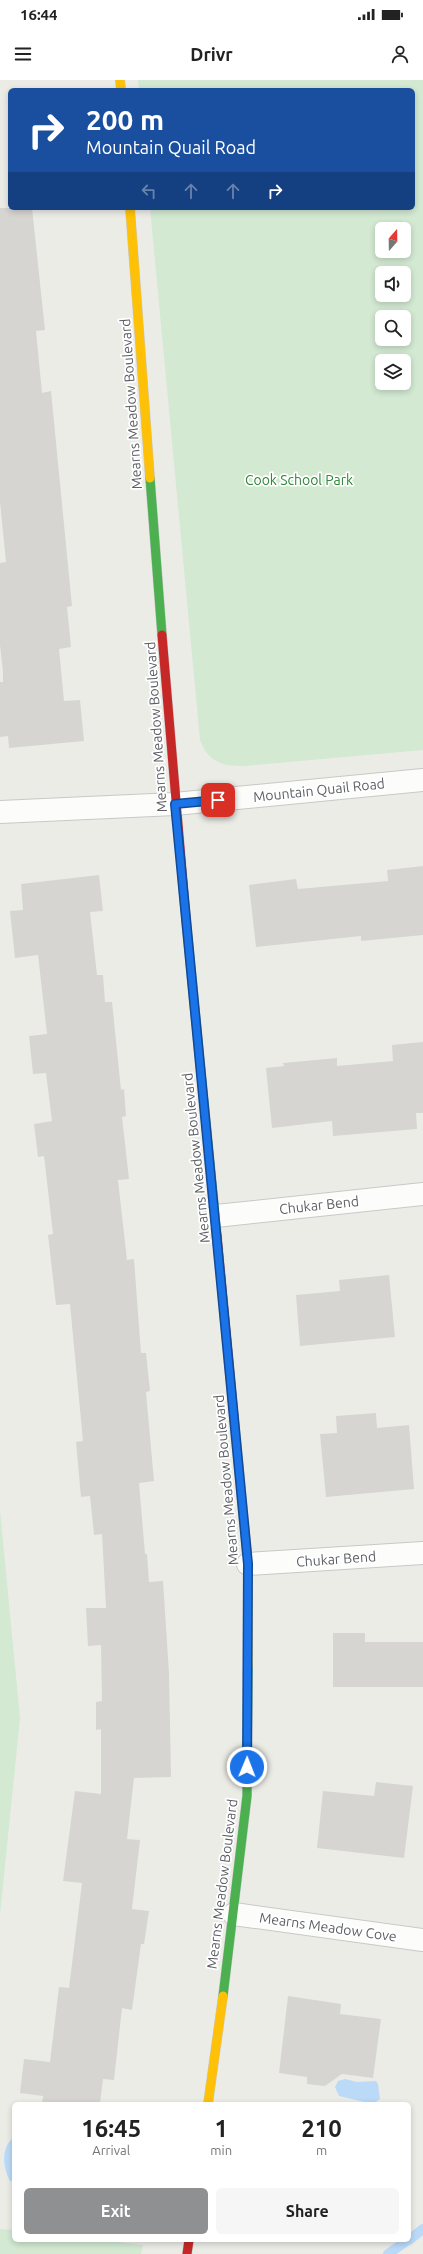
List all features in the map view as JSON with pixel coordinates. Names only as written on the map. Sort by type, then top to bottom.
[{"type":"street","name":"Mearns Meadow Boulevard","points":[[130,210],[175,804],[216,1216],[248,1564],[247,1796],[234,1914],[208,2102]]},
{"type":"street","name":"Mountain Quail Road","points":[[0,812],[175,804],[423,780]]},
{"type":"street","name":"Chukar Bend","points":[[216,1216],[423,1194]]},
{"type":"street","name":"Chukar Bend","points":[[248,1564],[423,1553]]},
{"type":"street","name":"Mearns Meadow Cove","points":[[234,1914],[423,1940]]},
{"type":"street","points":[[187,2254],[189,2242]]},
{"type":"green space","name":"Cook School Park","points":[[138,80],[423,80],[423,750],[244,766],[223,764],[212,758],[203,747],[200,740],[150,210],[415,210],[415,88],[139,88]]},
{"type":"green space","points":[[0,1510],[20,1718],[0,1915]]},
{"type":"green space","points":[[0,2229],[12,2230],[12,2242],[117,2242],[143,2245],[141,2254],[0,2254]]},
{"type":"water","points":[[345,2079],[357,2082],[376,2081],[378,2084],[380,2099],[376,2102],[364,2102],[339,2096],[335,2087],[338,2081]]},
{"type":"water","points":[[12,2140],[12,2181],[10,2181],[4,2164],[6,2147]]},
{"type":"building","points":[[0,208],[8,208],[8,210],[32,210],[45,330],[36,331],[42,393],[51,391],[72,606],[67,607],[71,647],[59,649],[64,701],[80,700],[84,741],[9,748],[8,736],[0,737],[0,682],[3,682],[3,672],[0,645],[0,563],[6,562],[0,502]]},
{"type":"building","points":[[423,866],[423,935],[361,941],[361,936],[256,947],[249,885],[296,879],[298,889],[388,881],[387,870]]},
{"type":"building","points":[[99,875],[103,911],[90,912],[97,975],[103,975],[105,1002],[112,1002],[121,1090],[124,1089],[126,1116],[122,1117],[129,1179],[118,1180],[127,1260],[134,1259],[141,1353],[146,1353],[150,1391],[146,1392],[154,1481],[139,1483],[145,1554],[147,1554],[149,1582],[163,1581],[169,1673],[171,1777],[134,1778],[127,1839],[140,1840],[132,1909],[149,1911],[144,1944],[141,1944],[132,2010],[122,2008],[114,2080],[103,2079],[100,2102],[42,2102],[43,2096],[20,2093],[24,2059],[50,2062],[59,1987],[69,1988],[82,1883],[63,1881],[75,1791],[101,1794],[101,1729],[96,1730],[96,1702],[102,1701],[101,1645],[88,1646],[86,1608],[106,1608],[102,1534],[94,1535],[90,1496],[81,1497],[76,1442],[83,1441],[70,1304],[56,1305],[48,1235],[53,1234],[44,1156],[38,1157],[34,1124],[52,1121],[46,1073],[33,1074],[29,1036],[47,1034],[38,955],[15,958],[10,911],[23,910],[21,884]]},
{"type":"building","points":[[423,1042],[423,1113],[416,1113],[417,1129],[333,1136],[332,1121],[272,1128],[266,1068],[284,1066],[283,1063],[337,1058],[337,1066],[393,1061],[392,1045]]},
{"type":"building","points":[[389,1275],[395,1337],[300,1346],[296,1295],[340,1291],[339,1280]]},
{"type":"building","points":[[376,1413],[377,1428],[409,1425],[414,1489],[326,1497],[320,1434],[337,1433],[336,1416]]},
{"type":"building","points":[[333,1633],[365,1633],[365,1642],[423,1642],[423,1687],[333,1687]]},
{"type":"building","points":[[376,1782],[413,1786],[404,1858],[317,1848],[323,1791],[374,1796]]},
{"type":"building","points":[[288,1996],[341,2004],[340,2014],[381,2019],[373,2078],[342,2074],[325,2086],[307,2084],[307,2077],[279,2073]]},
{"type":"waterway","points":[[411,2238],[423,2229]]},
{"type":"waterway","points":[[388,2254],[405,2242]]},
{"type":"traffic: fast","points":[[150,478],[162,635]]},
{"type":"traffic: fast","points":[[186,919],[217,1236]]},
{"type":"traffic: fast","points":[[223,1996],[247,1796],[248,1666]]},
{"type":"traffic: slow","points":[[120,80],[121,88]]},
{"type":"traffic: slow","points":[[130,210],[150,478]]},
{"type":"traffic: slow","points":[[235,1428],[248,1564],[248,1666]]},
{"type":"traffic: slow","points":[[208,2102],[223,1996]]},
{"type":"traffic: jam","points":[[162,635],[186,919]]},
{"type":"traffic: jam","points":[[217,1236],[235,1428]]},
{"type":"traffic: jam","points":[[187,2254],[189,2242]]},
{"type":"route","points":[[218,800],[175,804],[216,1216],[248,1564],[249,1695],[247,1767]]}]
